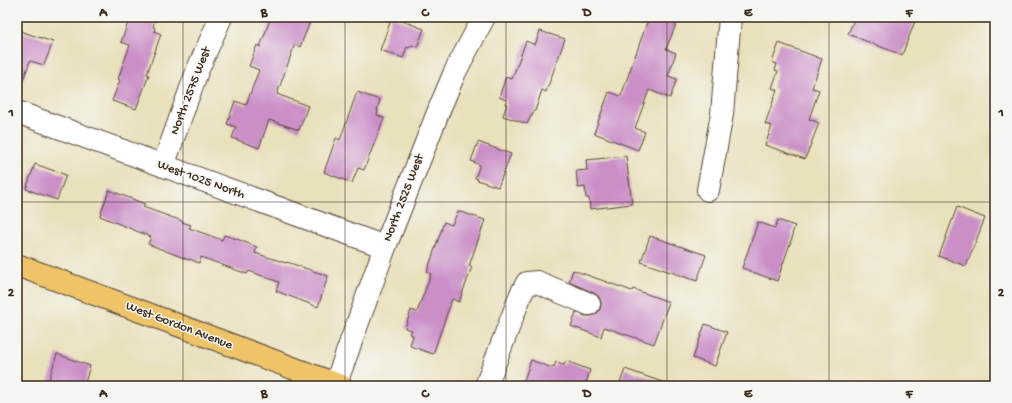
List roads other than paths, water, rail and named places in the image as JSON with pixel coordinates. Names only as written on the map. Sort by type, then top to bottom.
[{"type":"main road","name":"West Gordon Avenue","points":[[17,265],[337,385]]},
{"type":"street","name":"North 2575 West","points":[[163,166],[198,70],[221,17]]},
{"type":"street","name":"North 2525 West","points":[[337,385],[385,247],[441,105],[455,72],[484,17]]},
{"type":"street","points":[[708,190],[722,114],[730,17]]},
{"type":"street","name":"West 1025 North","points":[[17,112],[385,247]]},
{"type":"street","points":[[486,386],[521,294],[527,283],[537,282],[589,304]]}]
